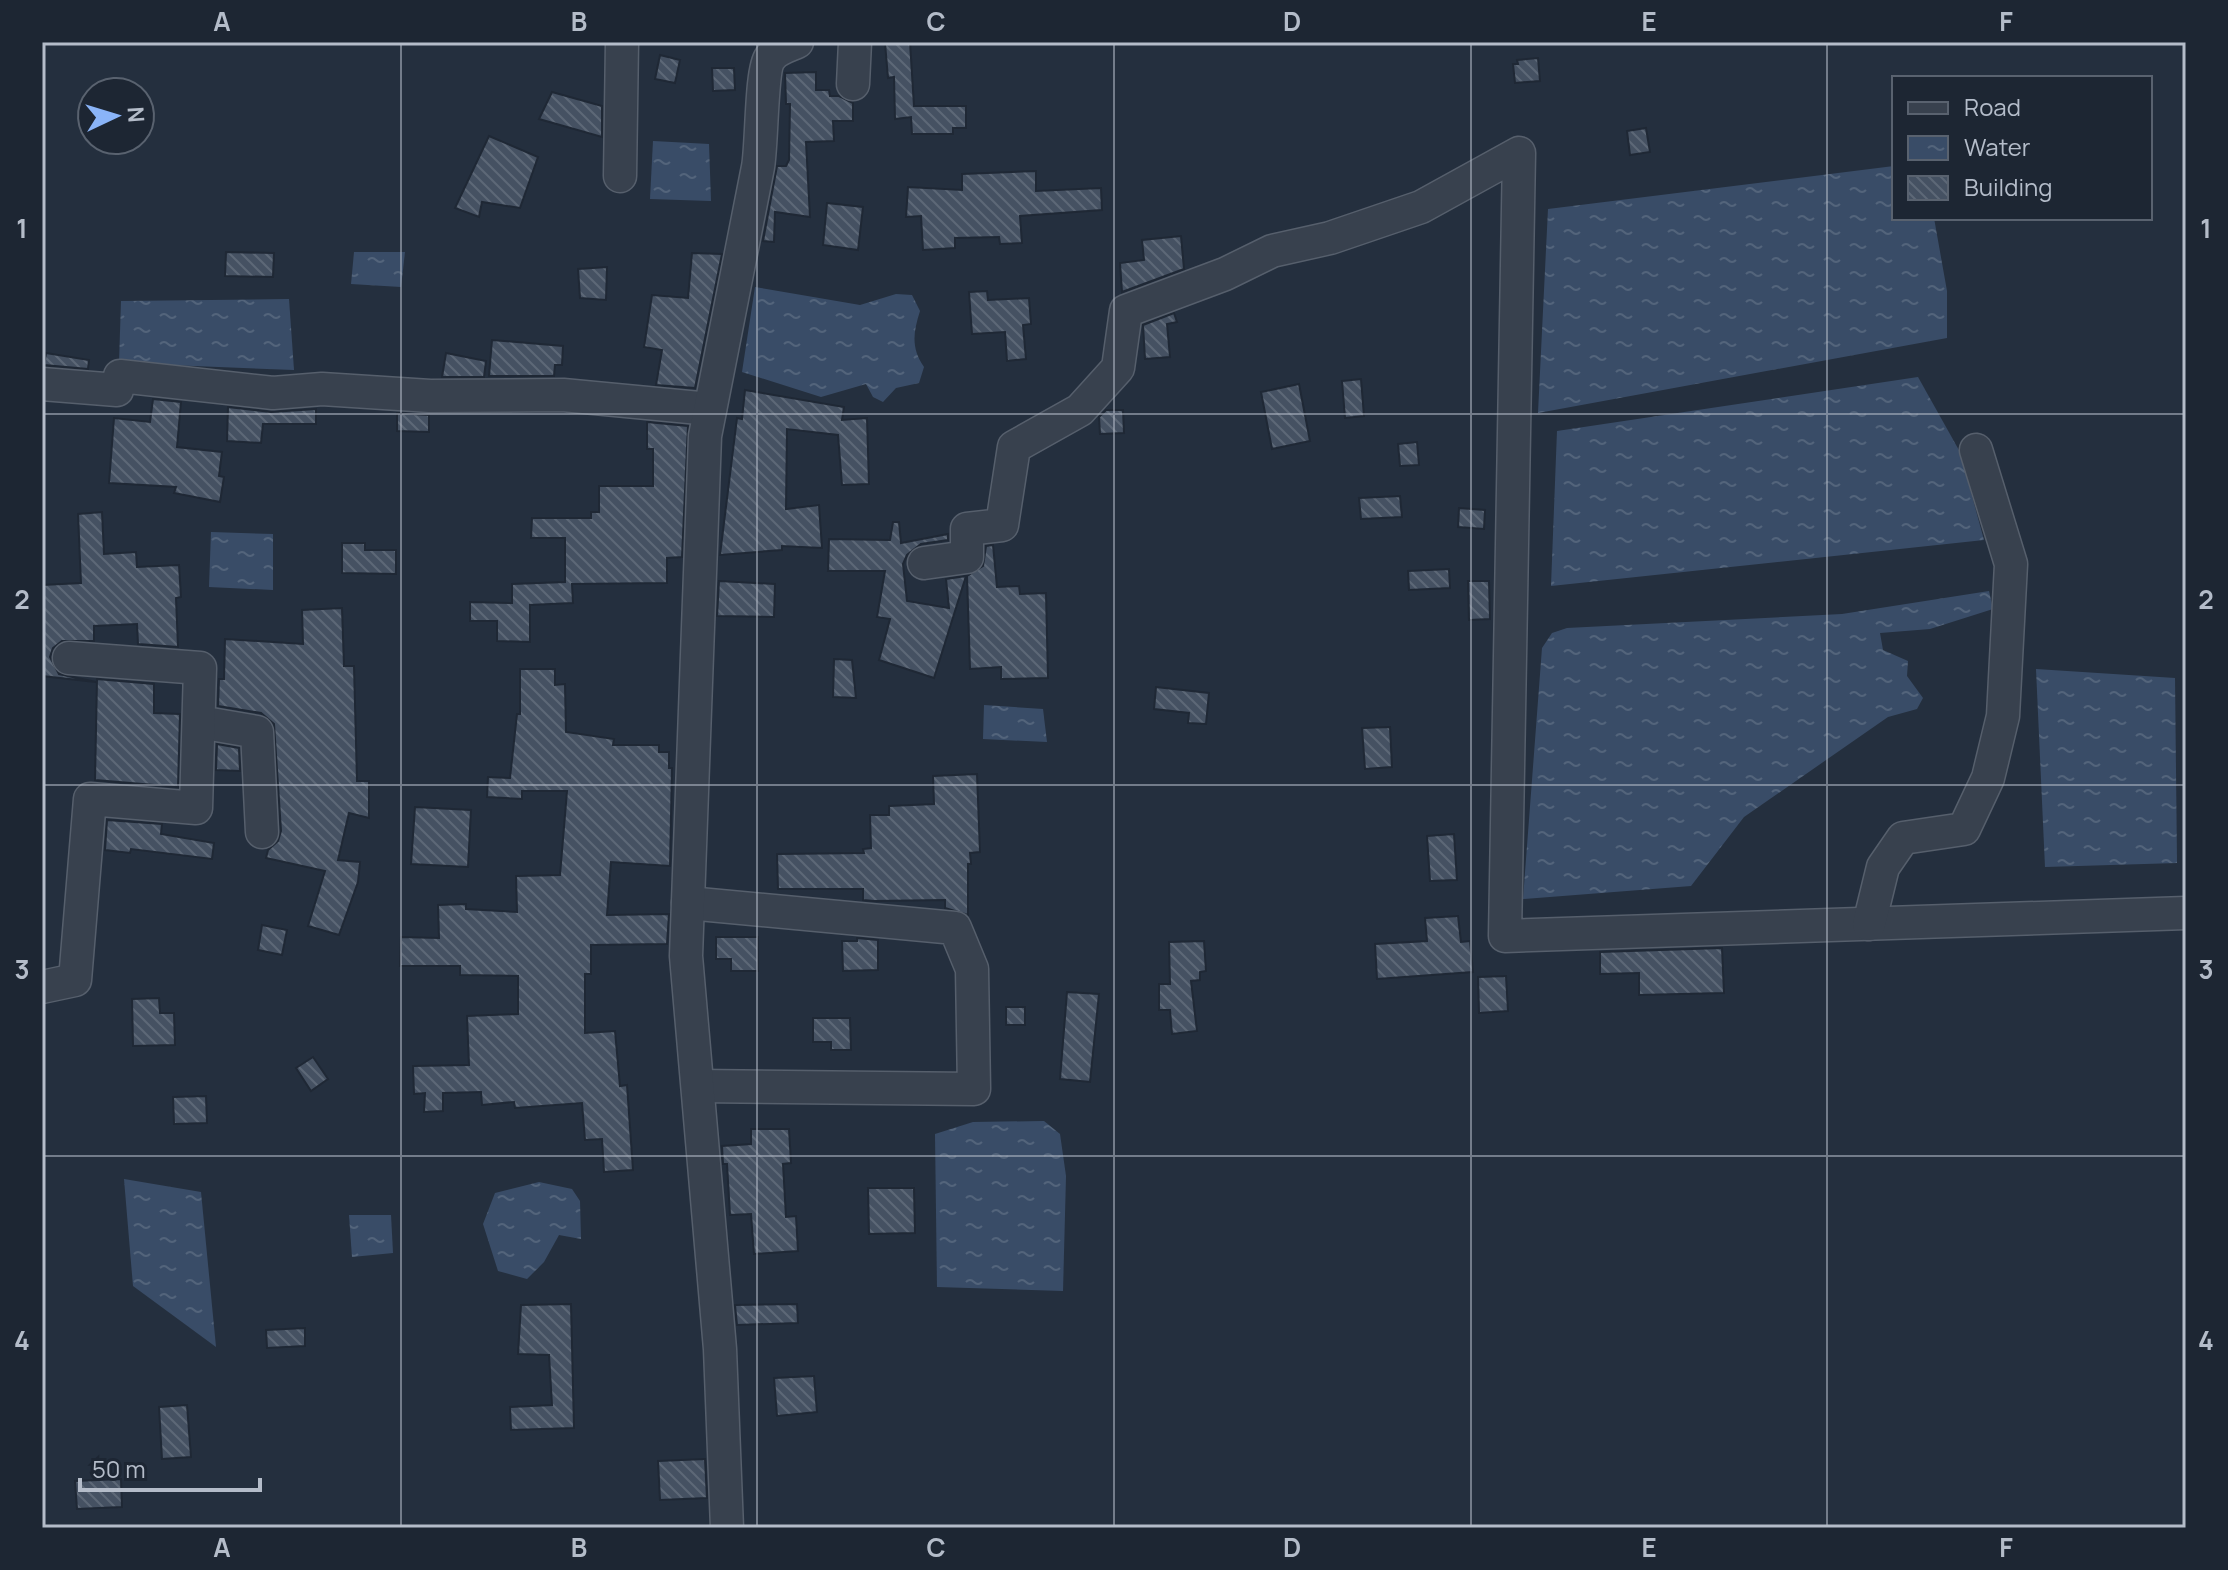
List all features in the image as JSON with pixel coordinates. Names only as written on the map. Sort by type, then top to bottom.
[{"type":"street","points":[[620,176],[622,42]]},
{"type":"street","points":[[727,1528],[720,1349],[686,956],[705,436],[763,139],[764,71],[775,52],[797,42]]},
{"type":"street","points":[[853,84],[855,42]]},
{"type":"street","points":[[924,563],[967,557],[967,529],[1002,525],[1014,447],[1080,410],[1118,368],[1126,311],[1225,274],[1272,251],[1330,238],[1421,207],[1519,153],[1505,936],[2186,913]]},
{"type":"street","points":[[42,384],[117,390],[120,376],[273,393],[322,389],[430,396],[563,395],[710,409]]},
{"type":"street","points":[[1869,924],[1883,867],[1903,838],[1964,829],[1988,778],[2003,716],[2011,564],[1976,450]]},
{"type":"street","points":[[42,987],[75,980],[90,799],[196,808],[200,668],[69,658]]},
{"type":"street","points":[[199,722],[257,732],[262,832]]},
{"type":"street","points":[[688,903],[955,928],[972,969],[974,1089],[698,1086]]},
{"type":"water","points":[[653,141],[709,144],[711,201],[650,199]]},
{"type":"water","points":[[1892,166],[1892,220],[1934,220],[1947,291],[1947,338],[1538,413],[1548,209]]},
{"type":"water","points":[[354,252],[405,252],[401,287],[351,284]]},
{"type":"water","points":[[755,287],[860,305],[896,294],[912,295],[920,311],[914,340],[924,367],[919,383],[896,388],[883,402],[873,397],[866,384],[821,397],[742,372]]},
{"type":"water","points":[[289,299],[294,370],[119,363],[121,301]]},
{"type":"water","points":[[1918,377],[1960,452],[1984,540],[1551,586],[1557,431]]},
{"type":"water","points":[[211,532],[273,534],[273,590],[209,587]]},
{"type":"water","points":[[1989,591],[1993,609],[1930,629],[1880,633],[1883,650],[1908,661],[1907,676],[1923,698],[1917,709],[1888,717],[1744,817],[1691,886],[1523,899],[1542,648],[1552,633],[1567,628],[1842,614]]},
{"type":"water","points":[[2036,669],[2175,678],[2177,863],[2045,867]]},
{"type":"water","points":[[984,705],[1043,709],[1047,742],[983,739]]},
{"type":"water","points":[[1044,1121],[1060,1134],[1066,1176],[1063,1291],[937,1287],[935,1134],[973,1122]]},
{"type":"water","points":[[124,1179],[201,1192],[216,1347],[133,1286]]},
{"type":"water","points":[[539,1182],[572,1189],[580,1201],[581,1239],[559,1235],[544,1262],[527,1279],[498,1271],[483,1224],[495,1193]]},
{"type":"water","points":[[349,1215],[391,1215],[393,1253],[352,1257]]},
{"type":"building","points":[[910,42],[914,106],[966,106],[966,128],[953,128],[953,134],[912,134],[911,117],[895,119],[894,77],[888,78],[885,43]]},
{"type":"building","points":[[660,55],[680,60],[675,83],[655,79]]},
{"type":"building","points":[[1538,58],[1540,81],[1515,83],[1513,64],[1518,64],[1517,60]]},
{"type":"building","points":[[712,68],[734,68],[735,90],[713,91]]},
{"type":"building","points":[[816,72],[816,90],[829,90],[830,96],[839,96],[853,103],[853,121],[833,121],[834,141],[806,142],[810,217],[775,212],[774,242],[763,241],[777,166],[786,166],[789,160],[790,104],[786,104],[785,73]]},
{"type":"building","points":[[552,92],[602,106],[602,137],[539,119]]},
{"type":"building","points":[[1646,128],[1650,152],[1630,155],[1627,131]]},
{"type":"building","points":[[489,136],[538,157],[520,208],[482,202],[479,217],[455,208]]},
{"type":"building","points":[[1036,171],[1036,191],[1101,188],[1102,210],[1020,216],[1022,243],[1000,244],[999,237],[955,238],[955,248],[923,250],[921,216],[906,217],[908,187],[962,190],[962,174]]},
{"type":"building","points":[[827,203],[863,207],[858,250],[823,245]]},
{"type":"building","points":[[1181,236],[1184,269],[1122,292],[1120,263],[1144,260],[1142,240]]},
{"type":"building","points":[[226,252],[274,253],[273,277],[225,276]]},
{"type":"building","points":[[692,253],[722,254],[695,388],[656,385],[662,350],[644,347],[652,295],[688,298]]},
{"type":"building","points":[[607,267],[606,300],[580,298],[578,269]]},
{"type":"building","points":[[987,291],[988,300],[1029,298],[1031,324],[1023,325],[1026,359],[1007,361],[1005,332],[972,334],[969,292]]},
{"type":"building","points":[[1174,313],[1177,322],[1167,324],[1170,357],[1145,359],[1143,325]]},
{"type":"building","points":[[492,340],[563,346],[562,365],[555,365],[554,376],[489,376]]},
{"type":"building","points":[[46,353],[89,360],[88,369],[44,365]]},
{"type":"building","points":[[446,353],[486,361],[484,377],[442,377]]},
{"type":"building","points":[[1361,379],[1364,416],[1345,418],[1342,381]]},
{"type":"building","points":[[1299,384],[1310,441],[1272,449],[1261,392]]},
{"type":"building","points":[[745,390],[844,407],[842,420],[867,418],[869,484],[842,485],[838,435],[787,429],[786,509],[819,505],[822,548],[782,546],[782,550],[720,555],[737,418],[742,419]]},
{"type":"building","points":[[153,399],[181,402],[177,447],[222,452],[219,476],[224,477],[220,502],[174,493],[176,487],[109,483],[114,418],[150,422]]},
{"type":"building","points":[[228,407],[271,412],[316,409],[316,424],[263,424],[261,443],[227,441]]},
{"type":"building","points":[[1106,410],[1123,410],[1124,433],[1100,434],[1099,417]]},
{"type":"building","points":[[397,413],[429,415],[429,432],[397,431]]},
{"type":"building","points":[[647,422],[688,426],[682,557],[667,558],[667,583],[572,584],[573,603],[530,605],[530,642],[497,641],[497,621],[470,621],[470,602],[512,603],[512,584],[565,582],[565,538],[531,538],[532,518],[591,518],[591,512],[599,512],[599,486],[653,486],[653,449],[647,449]]},
{"type":"building","points":[[1417,442],[1419,465],[1400,466],[1398,444]]},
{"type":"building","points":[[1400,496],[1402,517],[1361,519],[1359,498]]},
{"type":"building","points":[[1459,508],[1485,510],[1484,529],[1458,527]]},
{"type":"building","points":[[102,512],[104,554],[136,552],[137,567],[179,565],[181,597],[176,598],[178,647],[138,644],[137,624],[94,626],[94,641],[62,641],[53,648],[50,657],[59,674],[96,682],[42,676],[42,585],[81,583],[78,514]]},
{"type":"building","points":[[893,522],[899,522],[901,543],[948,534],[948,540],[921,544],[907,555],[903,564],[907,601],[949,608],[946,579],[966,576],[934,678],[879,660],[890,619],[877,617],[885,571],[828,571],[829,539],[890,540]]},
{"type":"building","points":[[342,543],[365,543],[365,550],[396,550],[396,574],[342,573]]},
{"type":"building","points":[[993,545],[997,587],[1019,586],[1020,594],[1046,593],[1048,678],[1001,679],[1001,667],[970,669],[967,576],[983,566],[986,546]]},
{"type":"building","points":[[1449,569],[1450,588],[1409,590],[1408,571]]},
{"type":"building","points":[[719,581],[775,584],[774,617],[717,616]]},
{"type":"building","points":[[1468,581],[1489,581],[1490,619],[1469,620]]},
{"type":"building","points":[[342,608],[344,666],[354,666],[357,781],[369,781],[369,818],[349,813],[338,860],[360,862],[358,882],[339,935],[308,926],[325,871],[266,858],[281,831],[274,724],[261,713],[218,706],[219,679],[224,679],[225,639],[303,644],[302,610]]},
{"type":"building","points":[[834,659],[852,660],[856,698],[833,697]]},
{"type":"building","points":[[520,669],[555,669],[555,685],[565,684],[566,732],[614,739],[613,745],[659,745],[659,752],[669,752],[669,768],[672,768],[670,866],[611,862],[607,915],[669,914],[667,944],[591,945],[591,974],[585,974],[585,1033],[615,1031],[620,1086],[627,1085],[633,1170],[604,1172],[602,1139],[585,1140],[582,1103],[515,1108],[514,1102],[482,1105],[481,1092],[443,1093],[443,1111],[424,1112],[425,1093],[414,1094],[413,1066],[469,1065],[467,1016],[518,1014],[518,976],[460,975],[460,966],[400,966],[401,937],[439,938],[438,905],[466,904],[466,909],[517,912],[516,876],[560,875],[567,791],[522,791],[522,799],[487,797],[488,777],[510,778],[517,714],[520,714]]},
{"type":"building","points":[[97,679],[154,684],[154,713],[180,714],[178,787],[95,780]]},
{"type":"building","points":[[1156,687],[1209,693],[1206,724],[1188,723],[1189,713],[1154,709]]},
{"type":"building","points":[[1390,727],[1392,767],[1365,769],[1362,728]]},
{"type":"building","points":[[217,744],[239,748],[240,771],[216,770]]},
{"type":"building","points":[[977,774],[980,852],[970,853],[968,915],[945,908],[945,900],[874,901],[863,900],[863,889],[778,889],[777,854],[864,853],[863,849],[871,848],[870,815],[889,815],[889,806],[934,804],[933,776]]},
{"type":"building","points":[[415,807],[471,810],[468,867],[411,864]]},
{"type":"building","points":[[107,820],[162,824],[161,834],[214,843],[212,859],[131,849],[130,853],[105,850]]},
{"type":"building","points":[[1454,834],[1457,880],[1430,881],[1427,836]]},
{"type":"building","points":[[1458,916],[1461,942],[1470,941],[1473,972],[1377,979],[1375,944],[1427,941],[1425,918]]},
{"type":"building","points":[[262,925],[287,930],[282,955],[258,950]]},
{"type":"building","points":[[716,937],[758,937],[758,971],[731,971],[731,959],[716,959]]},
{"type":"building","points":[[857,938],[878,940],[878,970],[843,971],[842,941],[857,941]]},
{"type":"building","points":[[1204,941],[1206,971],[1200,972],[1200,980],[1191,981],[1197,1031],[1172,1034],[1170,1010],[1159,1010],[1159,984],[1170,984],[1169,942]]},
{"type":"building","points":[[1722,948],[1724,993],[1639,995],[1639,973],[1600,974],[1600,952]]},
{"type":"building","points":[[1506,976],[1508,1011],[1479,1013],[1478,977]]},
{"type":"building","points":[[1067,992],[1099,994],[1090,1082],[1060,1079]]},
{"type":"building","points":[[159,998],[160,1013],[174,1013],[175,1045],[133,1046],[132,999]]},
{"type":"building","points":[[1006,1007],[1025,1007],[1025,1025],[1006,1025]]},
{"type":"building","points":[[813,1018],[850,1018],[851,1050],[831,1050],[831,1042],[813,1042]]},
{"type":"building","points":[[313,1057],[328,1079],[311,1091],[296,1068]]},
{"type":"building","points":[[206,1096],[207,1123],[174,1124],[173,1097]]},
{"type":"building","points":[[751,1129],[789,1129],[791,1163],[783,1164],[786,1217],[796,1216],[798,1251],[754,1254],[751,1214],[730,1215],[727,1164],[723,1164],[722,1146],[751,1144]]},
{"type":"building","points":[[868,1188],[914,1188],[915,1233],[869,1234]]},
{"type":"building","points":[[571,1304],[574,1428],[511,1430],[510,1407],[552,1405],[549,1355],[518,1354],[521,1305]]},
{"type":"building","points":[[797,1304],[798,1323],[737,1325],[735,1305]]},
{"type":"building","points":[[305,1328],[305,1346],[267,1348],[266,1330]]},
{"type":"building","points":[[814,1376],[817,1412],[777,1416],[774,1378]]},
{"type":"building","points":[[187,1405],[191,1457],[162,1459],[159,1407]]},
{"type":"building","points":[[705,1459],[707,1498],[660,1500],[658,1461]]},
{"type":"building","points":[[121,1479],[122,1507],[77,1509],[75,1481]]}]
